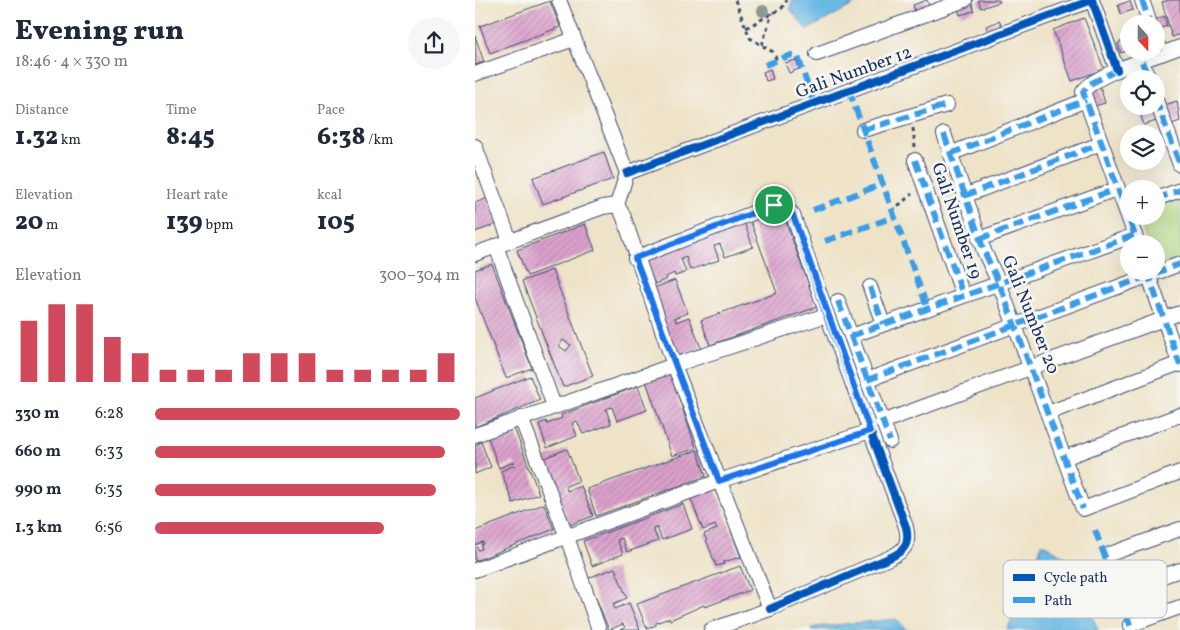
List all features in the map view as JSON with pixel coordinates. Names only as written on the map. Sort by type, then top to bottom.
[{"type":"street","points":[[559,0],[627,173],[617,206]]},
{"type":"street","points":[[817,54],[965,0]]},
{"type":"street","points":[[1092,0],[1117,70]]},
{"type":"street","name":"Gali Number 12","points":[[627,173],[1092,0]]},
{"type":"street","points":[[1142,0],[1148,15]]},
{"type":"street","points":[[475,74],[574,39]]},
{"type":"street","points":[[1165,53],[1180,47]]},
{"type":"street","points":[[1120,191],[1083,92],[1088,86],[1117,70],[1147,60]]},
{"type":"street","points":[[1142,62],[1145,70]]},
{"type":"street","points":[[950,154],[1086,100]]},
{"type":"street","points":[[863,130],[947,105]]},
{"type":"street","points":[[1162,115],[1180,165]]},
{"type":"street","name":"Gali Number 20","points":[[944,134],[979,239],[999,283],[1083,509],[1180,472]]},
{"type":"street","points":[[475,146],[511,241]]},
{"type":"street","points":[[964,196],[1092,147]]},
{"type":"street","name":"Gali Number 19","points":[[915,160],[963,295]]},
{"type":"street","points":[[1165,196],[1180,190]]},
{"type":"street","points":[[979,239],[1111,191]]},
{"type":"street","points":[[635,258],[774,205],[783,204],[793,215],[827,315],[906,527],[907,544],[901,552],[770,609],[711,630]]},
{"type":"street","points":[[475,254],[603,207],[617,206]]},
{"type":"street","points":[[617,206],[623,215],[635,258],[674,365],[770,609]]},
{"type":"street","points":[[851,336],[963,295],[1120,244]]},
{"type":"street","points":[[496,246],[554,406]]},
{"type":"street","points":[[1165,268],[1180,264]]},
{"type":"street","points":[[867,380],[1015,326],[1130,280]]},
{"type":"street","points":[[1048,413],[1180,364],[1150,280]]},
{"type":"street","points":[[870,287],[883,324]]},
{"type":"street","points":[[838,301],[890,441]]},
{"type":"street","points":[[882,422],[1180,313]]},
{"type":"street","points":[[475,435],[674,365],[827,315]]},
{"type":"street","points":[[1064,458],[1180,415]]},
{"type":"street","points":[[521,418],[567,537],[599,630]]},
{"type":"street","points":[[475,570],[719,481],[870,431]]},
{"type":"street","points":[[1110,554],[1180,529]]},
{"type":"street","points":[[1167,575],[1180,570]]},
{"type":"street","points":[[1167,612],[1180,607]]},
{"type":"street","points":[[1130,625],[1149,618]]},
{"type":"path","points":[[735,0],[750,38],[773,52],[777,61]]},
{"type":"path","points":[[746,28],[782,8],[787,0]]},
{"type":"path","points":[[762,45],[772,13]]},
{"type":"path","points":[[910,116],[915,137],[915,160]]},
{"type":"path","points":[[892,211],[923,184]]},
{"type":"green space","points":[[1180,196],[1180,259],[1165,264],[1165,235],[1145,235],[1141,225],[1165,225],[1165,202]]},
{"type":"water","points":[[792,0],[862,0],[807,30],[790,9]]},
{"type":"water","points":[[1042,543],[1070,560],[1037,560]]},
{"type":"water","points":[[1013,618],[1093,618],[1098,630],[1007,630]]},
{"type":"water","points":[[896,619],[907,630],[811,630],[815,627]]},
{"type":"building","points":[[927,0],[930,9],[916,14],[913,5]]},
{"type":"building","points":[[978,0],[999,0],[1000,2],[981,8]]},
{"type":"building","points":[[1180,0],[1180,34],[1172,37],[1162,2]]},
{"type":"building","points":[[550,1],[560,27],[490,53],[480,26]]},
{"type":"building","points":[[971,1],[974,11],[960,15],[957,6]]},
{"type":"building","points":[[1130,1],[1133,10],[1121,14],[1118,5]]},
{"type":"building","points":[[1084,18],[1104,69],[1072,81],[1053,30]]},
{"type":"building","points":[[1000,21],[1003,30],[989,35],[986,26]]},
{"type":"building","points":[[475,36],[484,62],[475,65]]},
{"type":"building","points":[[796,60],[799,69],[789,73],[785,63]]},
{"type":"building","points":[[770,69],[773,79],[766,81],[763,72]]},
{"type":"building","points":[[1100,86],[1105,103],[1095,106],[1089,90]]},
{"type":"building","points":[[1177,101],[1180,121],[1169,125],[1165,114],[1165,105]]},
{"type":"building","points":[[1157,115],[1159,120],[1144,125],[1141,116]]},
{"type":"building","points":[[604,152],[613,179],[543,204],[533,178]]},
{"type":"building","points":[[488,198],[497,224],[475,232],[475,203]]},
{"type":"building","points":[[780,206],[817,307],[710,345],[701,320],[777,293],[749,217]]},
{"type":"building","points":[[744,222],[753,247],[725,257],[720,244],[714,246],[719,260],[690,270],[686,257],[681,259],[686,272],[675,276],[674,273],[666,277],[667,279],[655,284],[644,259],[723,229],[724,232]]},
{"type":"building","points":[[585,224],[595,250],[527,276],[517,250]]},
{"type":"building","points":[[492,264],[532,368],[506,378],[475,298],[475,270]]},
{"type":"building","points":[[552,270],[593,376],[563,387],[522,281]],"holes":[[[563,340],[571,345],[566,351],[559,346]]]},
{"type":"building","points":[[675,280],[688,313],[675,318],[676,322],[689,317],[701,348],[677,357],[651,289]]},
{"type":"building","points":[[670,372],[696,448],[672,456],[646,381]]},
{"type":"building","points":[[530,376],[540,400],[475,427],[475,398]]},
{"type":"building","points":[[638,386],[647,410],[617,421],[612,407],[606,409],[611,424],[583,434],[577,421],[572,423],[577,436],[547,448],[539,424],[546,421],[547,424],[562,418],[561,415]]},
{"type":"building","points":[[513,425],[539,494],[513,503],[501,471],[515,465],[514,462],[499,468],[487,435]]},
{"type":"building","points":[[481,442],[491,467],[475,474],[475,445]]},
{"type":"building","points":[[567,449],[579,481],[566,486],[567,491],[581,486],[593,516],[567,526],[564,517],[567,516],[551,483],[554,482],[548,468],[546,469],[542,459]]},
{"type":"building","points":[[697,450],[706,476],[596,516],[587,489]]},
{"type":"building","points":[[715,488],[741,557],[716,566],[704,534],[717,529],[715,525],[703,530],[690,497]]},
{"type":"building","points":[[544,504],[554,529],[475,561],[475,548],[477,547],[478,550],[482,549],[481,545],[483,542],[475,545],[475,531]]},
{"type":"building","points":[[683,504],[692,529],[662,540],[657,527],[653,529],[658,541],[627,552],[622,538],[617,540],[623,554],[592,566],[583,541]]},
{"type":"building","points":[[740,566],[750,590],[705,607],[704,605],[670,620],[669,618],[647,629],[637,604]]},
{"type":"building","points":[[615,568],[627,598],[613,604],[615,609],[629,603],[640,630],[621,630],[625,628],[623,624],[609,630],[588,578]]},
{"type":"marked path","points":[[1142,0],[1147,15]]},
{"type":"marked path","points":[[765,65],[791,55],[798,57],[814,104]]},
{"type":"marked path","points":[[1142,62],[1145,70]]},
{"type":"marked path","points":[[1117,70],[1088,85],[1083,92],[1135,235]]},
{"type":"marked path","points":[[849,90],[927,307]]},
{"type":"marked path","points":[[950,154],[1086,100]]},
{"type":"marked path","points":[[863,130],[947,105]]},
{"type":"marked path","points":[[1162,115],[1180,165]]},
{"type":"marked path","points":[[944,134],[984,251],[999,283],[1083,509]]},
{"type":"marked path","points":[[964,196],[1092,147]]},
{"type":"marked path","points":[[915,160],[963,295]]},
{"type":"marked path","points":[[813,210],[883,184]]},
{"type":"marked path","points":[[1165,196],[1180,190]]},
{"type":"marked path","points":[[979,239],[1111,191]]},
{"type":"marked path","points":[[825,241],[894,217]]},
{"type":"marked path","points":[[851,336],[1120,240]]},
{"type":"marked path","points":[[867,380],[1180,264]]},
{"type":"marked path","points":[[1150,280],[1180,365]]},
{"type":"marked path","points":[[870,287],[883,324]]},
{"type":"marked path","points":[[838,301],[890,441]]},
{"type":"marked path","points":[[1095,530],[1106,560]]},
{"type":"marked path","points":[[1128,618],[1132,630]]},
{"type":"cycle path","points":[[627,173],[1092,0],[1117,70]]},
{"type":"cycle path","points":[[635,258],[774,205],[783,204],[793,215],[827,315],[906,527],[907,542],[899,553],[770,609]]},
{"type":"route","points":[[783,204],[789,208],[793,215],[827,315],[870,431],[719,481],[635,258],[774,205],[783,204]]}]
